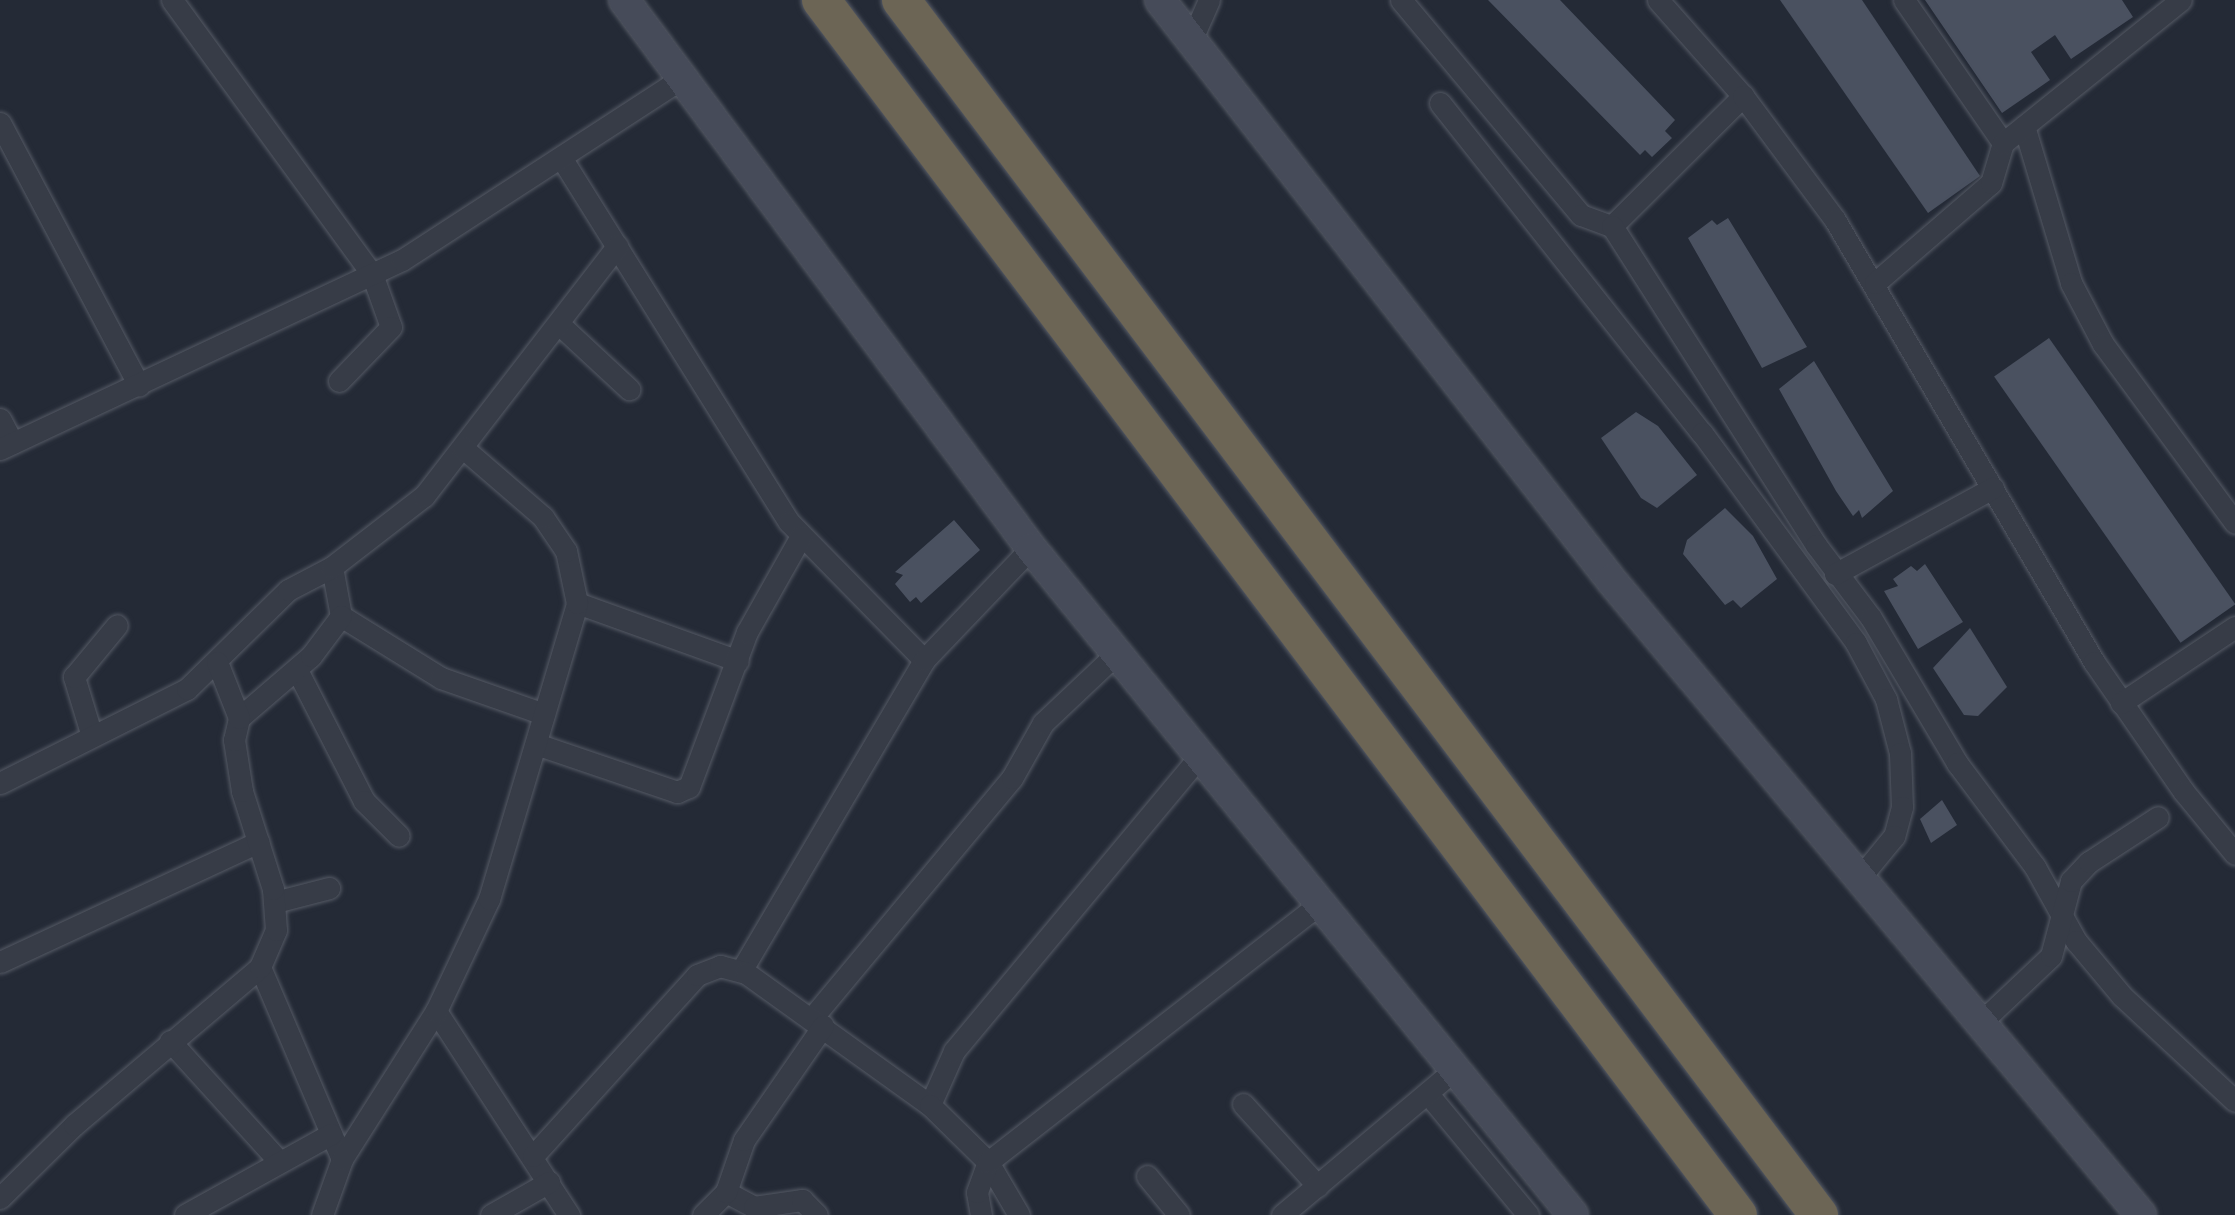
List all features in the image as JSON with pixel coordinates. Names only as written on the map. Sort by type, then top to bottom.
[{"type":"highway","points":[[821,0],[1738,1215]]},
{"type":"highway","points":[[901,0],[1819,1215]]},
{"type":"street","points":[[172,0],[372,274],[391,327],[339,381]]},
{"type":"street","points":[[624,0],[1031,548],[1452,1072],[1573,1215]]},
{"type":"street","points":[[1160,0],[1471,405],[1857,881],[2141,1215]]},
{"type":"street","points":[[1191,41],[1209,0]]},
{"type":"street","points":[[1401,0],[1581,215],[1612,226],[1835,574],[1871,618],[1957,763],[2035,867],[2064,923],[2122,996],[2235,1101]]},
{"type":"street","points":[[1658,0],[1743,96],[1875,283],[2121,703],[2235,854]]},
{"type":"street","points":[[1904,0],[2003,142]]},
{"type":"street","points":[[1875,283],[1991,183],[2003,142],[2170,3]]},
{"type":"street","points":[[0,419],[6,446],[372,274],[457,229],[681,79]]},
{"type":"street","points":[[1612,226],[1743,96]]},
{"type":"street","points":[[1440,103],[1702,433],[1862,654],[1886,699],[1900,753],[1902,807],[1894,836],[1857,881]]},
{"type":"street","points":[[0,123],[139,385]]},
{"type":"street","points":[[2024,126],[2071,283],[2103,344],[2235,523]]},
{"type":"street","points":[[562,159],[801,536],[923,660]]},
{"type":"street","points":[[0,783],[91,733],[153,711],[217,662],[288,590],[332,567],[424,496],[617,246]]},
{"type":"street","points":[[559,324],[629,389]]},
{"type":"street","points":[[322,1215],[342,1159],[436,1012],[489,899],[539,745],[544,714],[577,603],[566,551],[543,517],[463,448]]},
{"type":"street","points":[[1835,574],[1993,488]]},
{"type":"street","points":[[539,745],[684,790],[694,782],[747,632],[801,536]]},
{"type":"street","points":[[741,971],[923,660],[1031,548]]},
{"type":"street","points":[[332,567],[341,616],[441,678],[544,714]]},
{"type":"street","points":[[577,603],[738,661]]},
{"type":"street","points":[[239,718],[297,670],[341,616]]},
{"type":"street","points":[[91,733],[75,677],[117,625]]},
{"type":"street","points":[[2121,703],[2235,626]]},
{"type":"street","points":[[703,1215],[726,1192],[744,1140],[817,1022],[1012,778],[1043,723],[1116,654]]},
{"type":"street","points":[[0,1198],[170,1041],[260,967],[276,930],[275,902],[242,791],[234,740],[239,718],[217,662]]},
{"type":"street","points":[[297,670],[364,801],[399,836]]},
{"type":"street","points":[[930,1105],[962,1041],[1199,757]]},
{"type":"street","points":[[1978,1025],[2050,956],[2064,923],[2071,881],[2089,862],[2158,817]]},
{"type":"street","points":[[0,962],[258,842]]},
{"type":"street","points":[[275,902],[329,888]]},
{"type":"street","points":[[981,1215],[977,1192],[988,1162],[1318,905]]},
{"type":"street","points":[[533,1156],[697,975],[720,966],[741,971],[817,1022],[930,1105],[988,1162],[1019,1215]]},
{"type":"street","points":[[260,967],[342,1159]]},
{"type":"street","points":[[436,1012],[533,1156],[569,1215]]},
{"type":"street","points":[[170,1041],[279,1161]]},
{"type":"street","points":[[1282,1215],[1452,1072]]},
{"type":"street","points":[[1428,1094],[1524,1214]]},
{"type":"street","points":[[1243,1104],[1318,1186]]},
{"type":"street","points":[[185,1215],[331,1133]]},
{"type":"street","points":[[1147,1176],[1179,1215]]},
{"type":"street","points":[[491,1215],[549,1182]]},
{"type":"street","points":[[726,1192],[754,1207],[802,1200],[817,1215]]},
{"type":"street","points":[[0,1203],[6,1215]]},
{"type":"building","points":[[1488,0],[1560,0],[1675,120],[1665,131],[1672,138],[1652,157],[1645,150],[1640,155]]},
{"type":"building","points":[[1780,0],[1862,0],[1980,176],[1928,213]]},
{"type":"building","points":[[1925,0],[2122,0],[2133,17],[2071,59],[2055,35],[2031,52],[2050,80],[2002,113]]},
{"type":"building","points":[[1728,218],[1807,347],[1762,368],[1688,238],[1712,220],[1717,225]]},
{"type":"building","points":[[2049,338],[2235,604],[2181,643],[1994,376]]},
{"type":"building","points":[[1814,361],[1893,491],[1862,518],[1859,510],[1853,516],[1836,491],[1779,389]]},
{"type":"building","points":[[1636,412],[1658,426],[1697,475],[1657,508],[1641,498],[1601,438]]},
{"type":"building","points":[[1725,508],[1753,536],[1777,579],[1741,608],[1733,600],[1725,605],[1683,554],[1687,540]]},
{"type":"building","points":[[954,520],[980,550],[921,603],[916,597],[910,602],[895,584],[903,575],[895,572]]},
{"type":"building","points":[[1925,564],[1963,622],[1918,649],[1884,591],[1898,586],[1893,579],[1911,566],[1917,571]]},
{"type":"building","points":[[1970,628],[2007,687],[1978,716],[1964,715],[1933,668]]},
{"type":"building","points":[[1942,800],[1957,825],[1931,843],[1920,819]]}]
